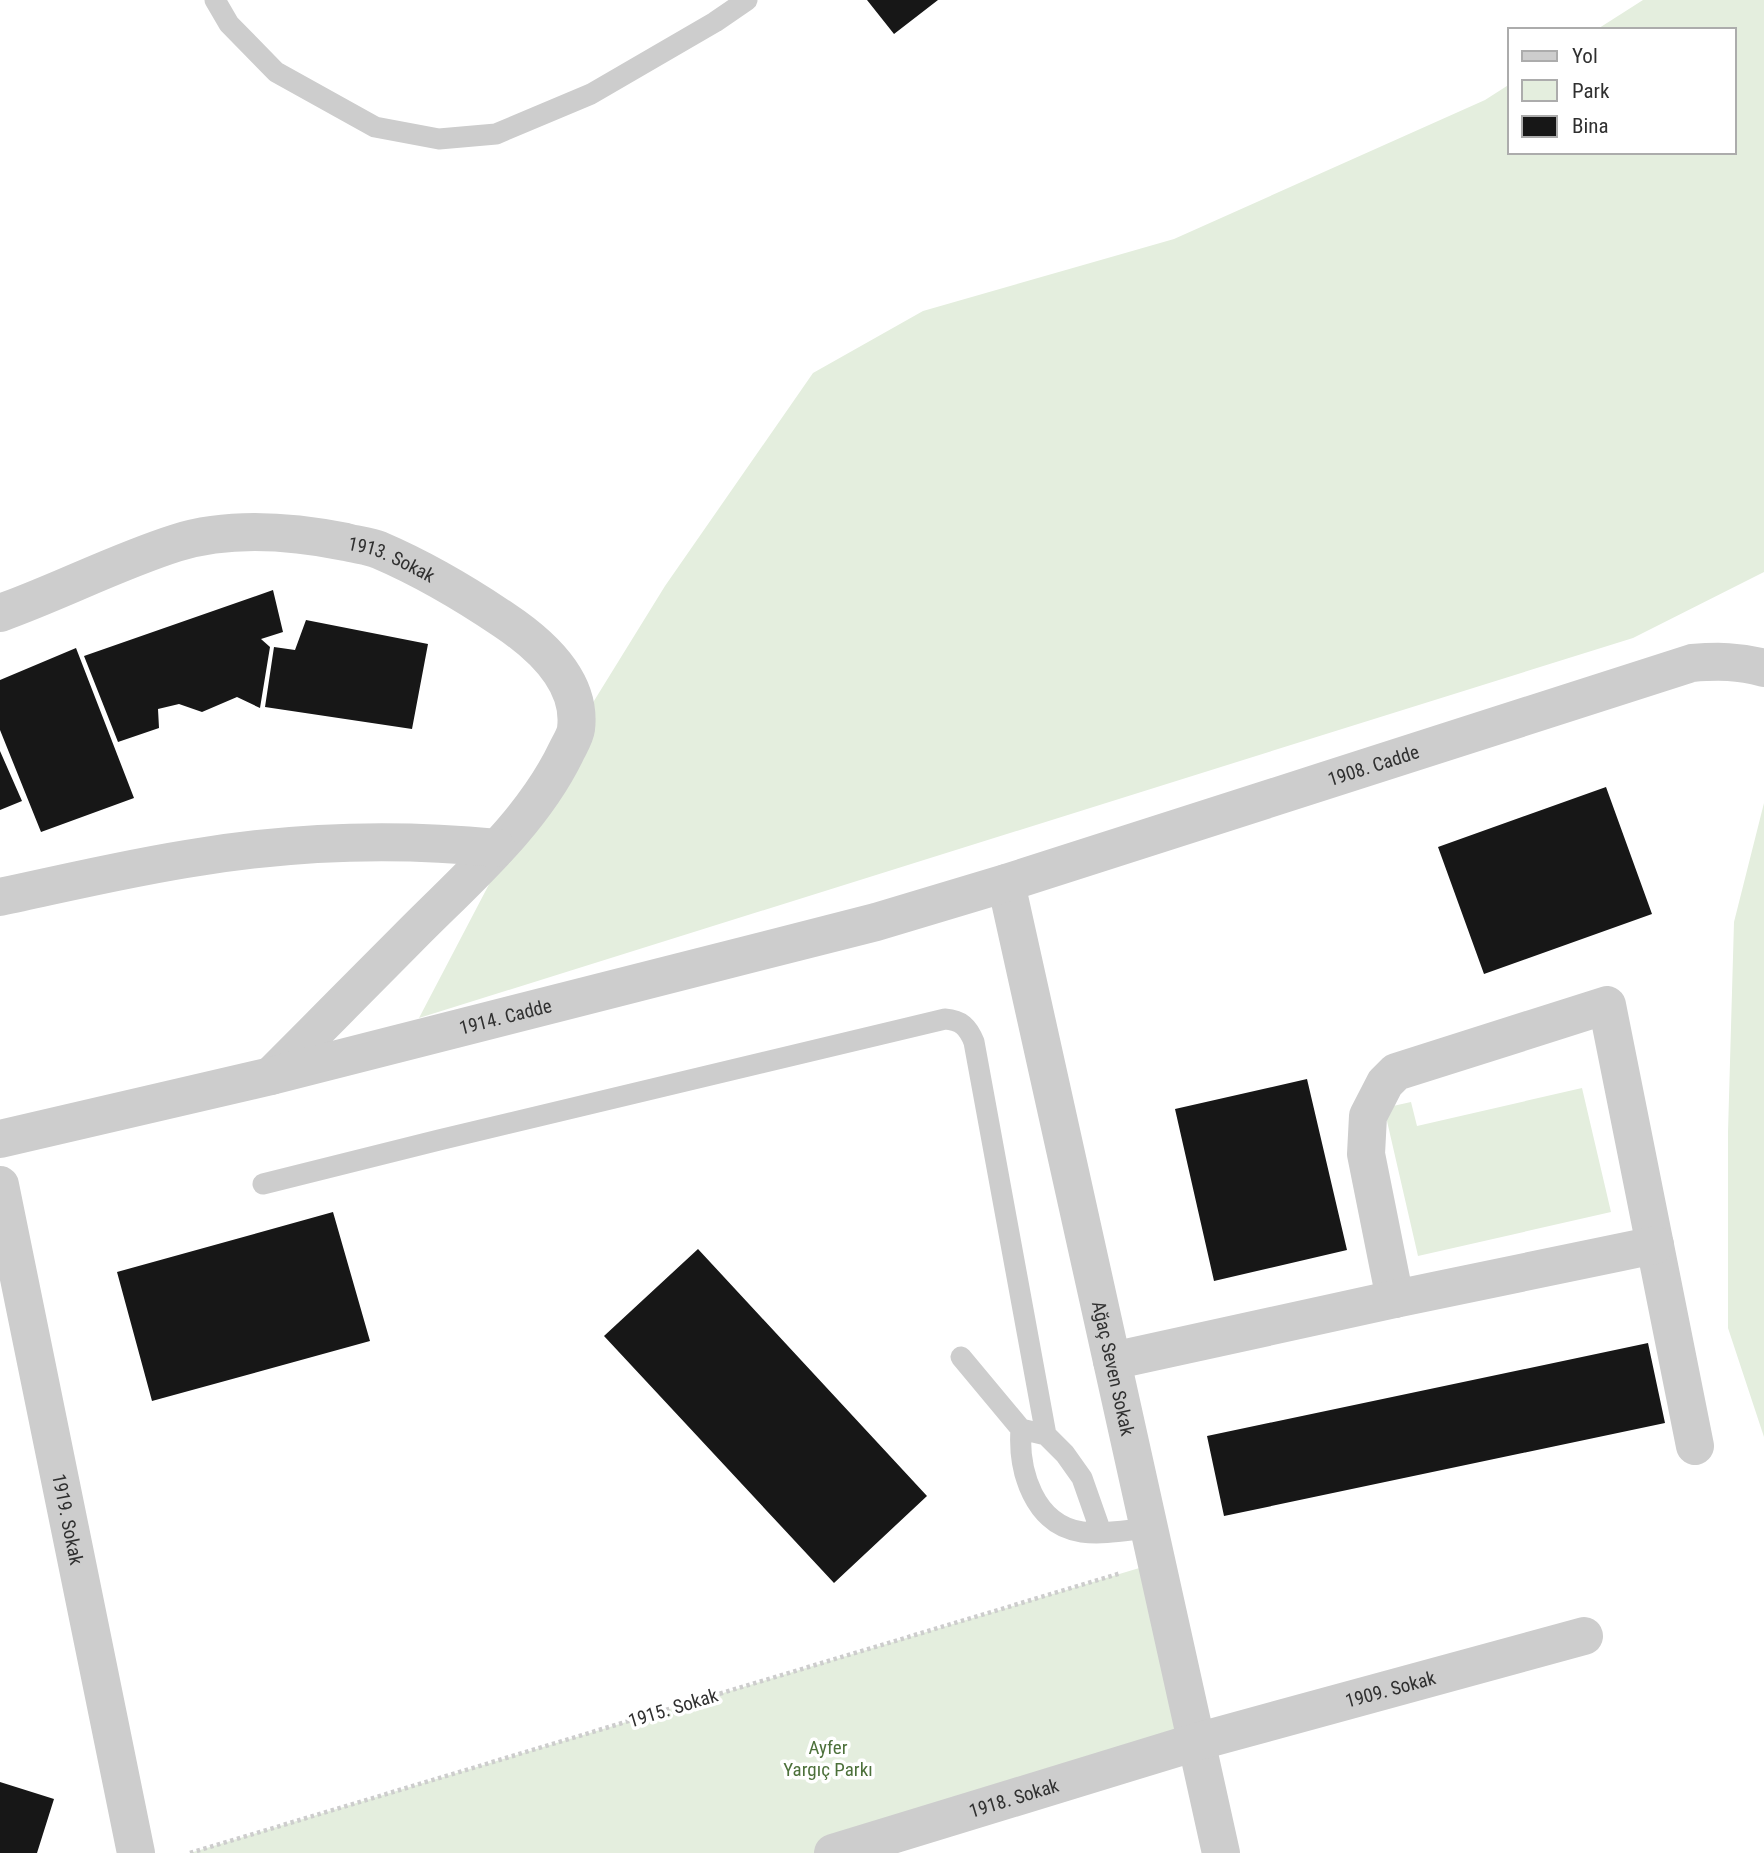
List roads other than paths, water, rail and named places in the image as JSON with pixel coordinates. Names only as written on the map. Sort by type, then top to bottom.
[{"type":"street","name":"1913. Sokak","points":[[0,613],[179,542],[233,531],[318,536],[377,549],[481,604],[521,631],[554,661],[573,695],[576,730],[562,760],[528,810],[497,848],[271,1076]]},
{"type":"street","name":"1908. Cadde","points":[[1006,883],[1666,671],[1721,660],[1755,666]]},
{"type":"street","points":[[0,897],[200,856],[282,847],[406,842],[497,848]]},
{"type":"street","name":"1914. Cadde","points":[[0,1139],[271,1076],[802,942],[1006,883]]},
{"type":"street","name":"Ağaç Seven Sokak","points":[[1006,883],[1221,1853]]},
{"type":"street","points":[[1395,1298],[1366,1154],[1368,1116],[1385,1083],[1396,1072],[1607,1005],[1695,1446]]},
{"type":"street","name":"1919. Sokak","points":[[0,1185],[136,1853]]},
{"type":"street","points":[[1112,1361],[1395,1298],[1655,1245]]},
{"type":"street","name":"1909. Sokak","points":[[1196,1742],[1584,1636]]},
{"type":"street","name":"1918. Sokak","points":[[833,1853],[1196,1742]]},
{"type":"lane","points":[[215,0],[229,24],[276,72],[376,127],[439,139],[496,134],[591,94],[715,22],[747,0]]},
{"type":"lane","points":[[263,1184],[838,1044],[945,1019],[953,1020],[970,1031],[974,1042],[1046,1435]]},
{"type":"lane","points":[[961,1357],[1021,1429],[1046,1435],[1065,1454],[1082,1478],[1101,1532]]},
{"type":"lane","points":[[1021,1429],[1020,1449],[1026,1477],[1040,1507],[1068,1529],[1084,1533],[1101,1532],[1152,1546]]},
{"type":"park label","name":"Ayfer Yargıç Parkı","points":[[828,1758]]}]
